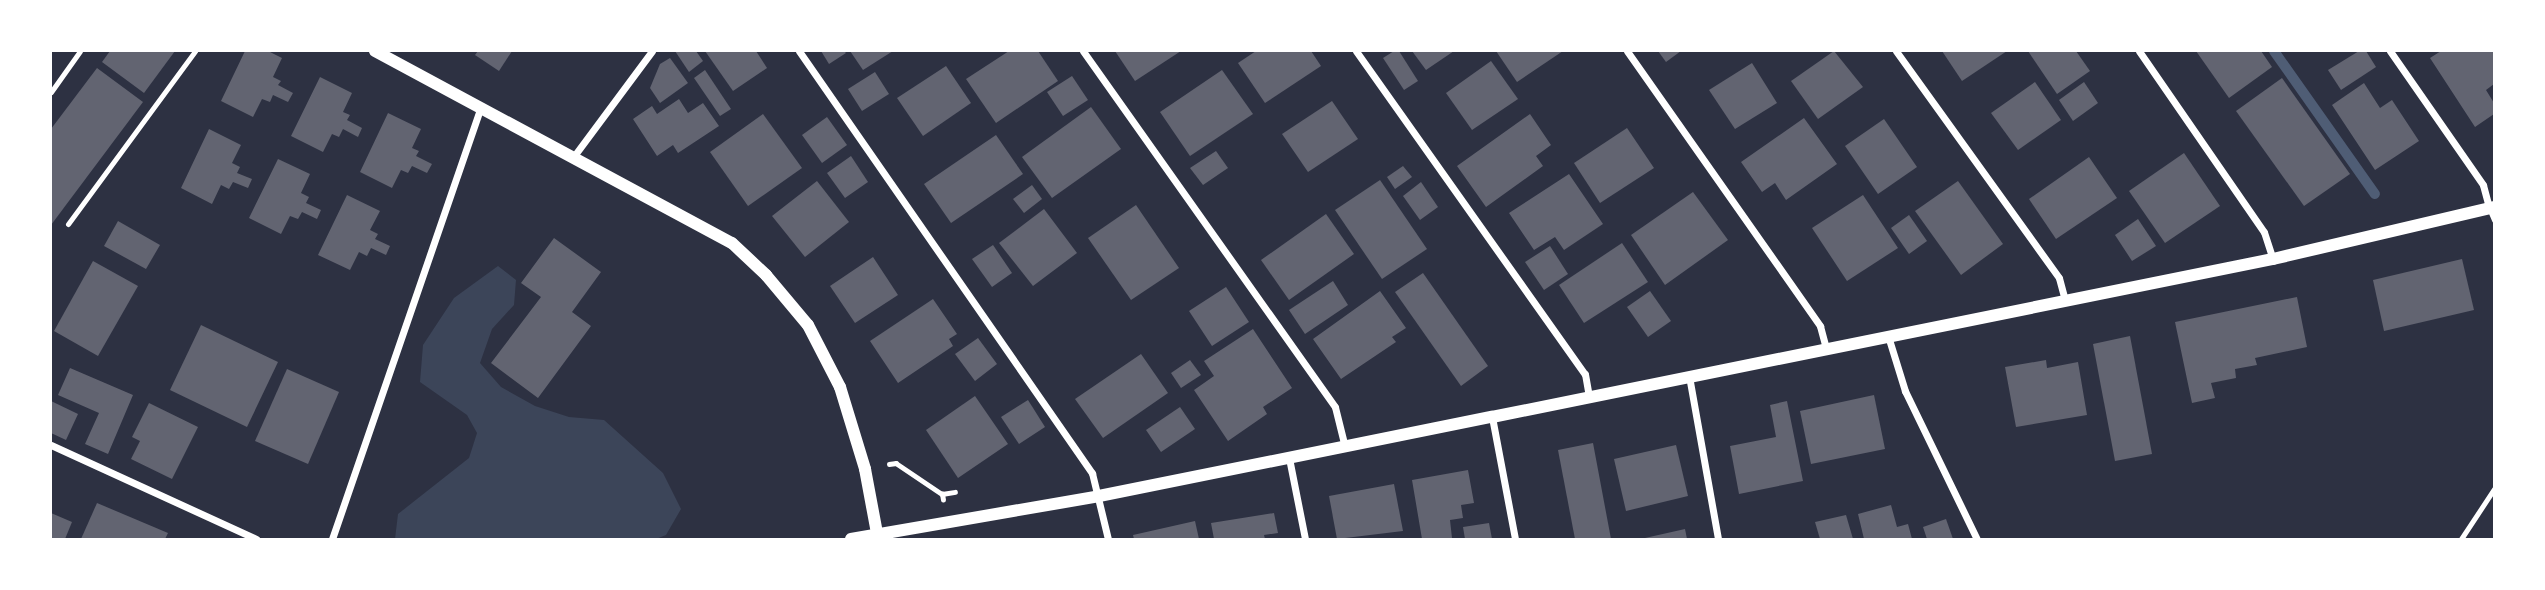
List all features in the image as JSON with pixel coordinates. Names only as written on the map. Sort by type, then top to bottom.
[{"type":"street","points":[[375,51],[732,243],[766,275],[808,325],[840,387],[865,469],[877,533]]},
{"type":"street","points":[[574,156],[652,51]]},
{"type":"street","points":[[799,51],[1092,473],[1108,539]]},
{"type":"street","points":[[1083,51],[1335,407],[1345,446]]},
{"type":"street","points":[[1356,51],[1585,374],[1589,396]]},
{"type":"street","points":[[1627,51],[1820,326],[1826,349]]},
{"type":"street","points":[[1896,51],[2059,278],[2065,301]]},
{"type":"street","points":[[2139,51],[2264,232],[2273,259]]},
{"type":"street","points":[[851,539],[1099,496],[1492,418],[1589,396],[2273,259],[2493,211],[2483,185],[2390,51]]},
{"type":"street","points":[[332,539],[480,109]]},
{"type":"street","points":[[1888,336],[1905,391],[1977,539]]},
{"type":"street","points":[[1689,376],[1718,539]]},
{"type":"street","points":[[1492,418],[1515,539]]},
{"type":"street","points":[[51,445],[256,539]]},
{"type":"street","points":[[1289,458],[1305,539]]},
{"type":"lane","points":[[51,92],[80,51]]},
{"type":"lane","points":[[68,223],[195,51]]},
{"type":"lane","points":[[2461,539],[2494,489]]},
{"type":"path","points":[[865,469],[896,463],[942,494]]},
{"type":"shaded area","points":[[498,266],[516,280],[514,305],[492,329],[480,363],[501,387],[535,406],[569,417],[604,420],[663,473],[681,509],[666,535],[656,539],[395,539],[398,514],[469,458],[477,433],[467,415],[420,382],[423,345],[454,298]]},
{"type":"building","points":[[110,51],[175,51],[144,93],[102,62]]},
{"type":"building","points":[[245,51],[268,51],[282,58],[273,77],[281,81],[278,85],[293,93],[288,102],[273,95],[270,102],[262,99],[253,117],[221,101]]},
{"type":"building","points":[[478,51],[512,51],[499,71],[475,55]]},
{"type":"building","points":[[675,51],[696,51],[703,61],[689,72]]},
{"type":"building","points":[[705,51],[756,51],[767,68],[733,91]]},
{"type":"building","points":[[821,51],[844,51],[846,53],[829,64]]},
{"type":"building","points":[[850,51],[893,51],[863,70]]},
{"type":"building","points":[[1009,51],[1038,51],[1058,81],[996,123],[966,79]]},
{"type":"building","points":[[1115,51],[1181,51],[1135,81]]},
{"type":"building","points":[[1256,51],[1311,51],[1321,66],[1265,103],[1238,63]]},
{"type":"building","points":[[1399,51],[1418,81],[1404,90],[1383,58]]},
{"type":"building","points":[[1412,51],[1454,51],[1426,70]]},
{"type":"building","points":[[1496,51],[1563,51],[1517,82]]},
{"type":"building","points":[[1658,51],[1681,51],[1666,62]]},
{"type":"building","points":[[1834,51],[1863,87],[1818,119],[1791,81]]},
{"type":"building","points":[[1942,51],[2007,51],[1962,81]]},
{"type":"building","points":[[2028,51],[2076,51],[2090,71],[2057,94]]},
{"type":"building","points":[[2196,51],[2261,51],[2272,67],[2229,98]]},
{"type":"building","points":[[2359,51],[2366,51],[2376,67],[2341,90],[2328,70]]},
{"type":"building","points":[[2441,51],[2494,51],[2494,84],[2486,90],[2494,103],[2494,114],[2475,127],[2430,58]]},
{"type":"building","points":[[670,58],[688,83],[660,103],[650,88],[660,64]]},
{"type":"building","points":[[1491,61],[1518,99],[1472,130],[1446,93]]},
{"type":"building","points":[[1752,63],[1777,103],[1735,129],[1709,90]]},
{"type":"building","points":[[946,66],[971,103],[923,136],[897,98]]},
{"type":"building","points":[[97,68],[143,102],[51,225],[51,129]]},
{"type":"building","points":[[705,70],[731,109],[720,116],[694,78]]},
{"type":"building","points":[[1222,70],[1253,114],[1190,156],[1160,112]]},
{"type":"building","points":[[875,72],[889,94],[862,111],[848,89]]},
{"type":"building","points":[[1072,76],[1088,100],[1063,116],[1047,92]]},
{"type":"building","points":[[320,77],[352,93],[343,112],[350,115],[347,120],[362,128],[358,137],[343,129],[339,137],[332,134],[323,152],[291,136]]},
{"type":"building","points":[[2282,78],[2350,174],[2304,206],[2236,111]]},
{"type":"building","points":[[2035,82],[2061,120],[2018,150],[1991,113]]},
{"type":"building","points":[[2084,82],[2098,103],[2073,121],[2059,100]]},
{"type":"building","points":[[2364,83],[2380,108],[2392,100],[2419,141],[2375,170],[2332,105]]},
{"type":"building","points":[[679,99],[688,113],[703,103],[719,126],[678,153],[673,145],[657,156],[633,119],[652,106],[657,114]]},
{"type":"building","points":[[1332,101],[1358,139],[1308,172],[1282,134]]},
{"type":"building","points":[[1091,107],[1121,149],[1052,198],[1022,157]]},
{"type":"building","points":[[388,113],[421,129],[412,148],[419,151],[416,156],[432,164],[427,173],[412,166],[408,173],[401,170],[392,188],[360,172]]},
{"type":"building","points":[[763,114],[802,168],[748,206],[710,152]]},
{"type":"building","points":[[1530,114],[1551,145],[1536,156],[1543,166],[1486,207],[1457,166]]},
{"type":"building","points":[[827,117],[847,145],[822,163],[802,135]]},
{"type":"building","points":[[1804,118],[1837,164],[1786,200],[1775,183],[1762,192],[1741,162]]},
{"type":"building","points":[[1884,119],[1917,167],[1878,194],[1845,146]]},
{"type":"building","points":[[1627,128],[1654,168],[1600,203],[1574,163]]},
{"type":"building","points":[[209,129],[241,145],[232,163],[240,167],[237,173],[252,179],[248,188],[233,182],[229,189],[221,185],[212,204],[181,188]]},
{"type":"building","points":[[996,135],[1023,174],[951,223],[924,184]]},
{"type":"building","points":[[1216,151],[1228,168],[1203,185],[1190,168]]},
{"type":"building","points":[[2184,153],[2220,206],[2165,243],[2129,191]]},
{"type":"building","points":[[851,156],[868,182],[845,198],[827,173]]},
{"type":"building","points":[[2089,157],[2117,198],[2056,239],[2029,199]]},
{"type":"building","points":[[278,159],[310,174],[301,193],[309,197],[306,203],[321,210],[317,219],[302,212],[298,219],[290,216],[281,234],[249,218]]},
{"type":"building","points":[[1403,166],[1412,177],[1395,189],[1387,177]]},
{"type":"building","points":[[1569,174],[1603,224],[1564,250],[1555,237],[1534,250],[1509,213]]},
{"type":"building","points":[[1380,180],[1427,249],[1382,279],[1335,210]]},
{"type":"building","points":[[817,181],[849,222],[805,257],[772,216]]},
{"type":"building","points":[[1958,181],[2003,244],[1961,275],[1915,211]]},
{"type":"building","points":[[1421,182],[1438,207],[1420,220],[1403,196]]},
{"type":"building","points":[[1032,185],[1042,199],[1024,213],[1013,199]]},
{"type":"building","points":[[1693,192],[1728,240],[1665,285],[1631,235]]},
{"type":"building","points":[[347,195],[380,211],[370,230],[378,234],[375,239],[390,246],[386,255],[371,248],[367,256],[359,252],[350,270],[318,255]]},
{"type":"building","points":[[1863,195],[1898,248],[1847,281],[1812,228]]},
{"type":"building","points":[[1136,205],[1179,268],[1131,300],[1088,238]]},
{"type":"building","points":[[1044,209],[1077,253],[1033,286],[999,243]]},
{"type":"building","points":[[1326,214],[1354,254],[1289,300],[1261,260]]},
{"type":"building","points":[[1909,215],[1927,241],[1909,254],[1891,228]]},
{"type":"building","points":[[2138,219],[2156,246],[2132,261],[2115,235]]},
{"type":"building","points":[[118,221],[160,245],[146,269],[104,246]]},
{"type":"building","points":[[554,238],[601,272],[572,312],[591,326],[538,398],[491,363],[541,297],[521,283]]},
{"type":"building","points":[[1622,243],[1648,282],[1584,323],[1559,285]]},
{"type":"building","points":[[993,245],[1012,273],[992,287],[972,259]]},
{"type":"building","points":[[1550,246],[1568,274],[1544,290],[1525,262]]},
{"type":"building","points":[[873,257],[898,295],[855,323],[830,286]]},
{"type":"building","points":[[2462,259],[2474,310],[2384,331],[2373,280]]},
{"type":"building","points":[[93,261],[138,286],[98,356],[54,331]]},
{"type":"building","points":[[1423,273],[1488,366],[1461,386],[1395,292]]},
{"type":"building","points":[[1333,281],[1348,305],[1305,334],[1289,310]]},
{"type":"building","points":[[1226,287],[1249,322],[1212,346],[1189,311]]},
{"type":"building","points":[[1380,291],[1406,328],[1392,337],[1396,342],[1341,379],[1313,339]]},
{"type":"building","points":[[1650,291],[1671,321],[1648,337],[1627,307]]},
{"type":"building","points":[[2297,297],[2307,347],[2255,358],[2257,365],[2235,369],[2236,378],[2211,383],[2215,398],[2192,403],[2175,322]]},
{"type":"building","points":[[933,299],[957,334],[949,339],[953,346],[898,383],[870,341]]},
{"type":"building","points":[[201,325],[278,362],[247,427],[170,390]]},
{"type":"building","points":[[1253,329],[1292,388],[1263,407],[1267,414],[1228,441],[1194,390],[1214,376],[1204,361]]},
{"type":"building","points":[[2130,336],[2152,454],[2115,461],[2093,344]]},
{"type":"building","points":[[978,338],[997,364],[975,381],[955,354]]},
{"type":"building","points":[[1141,354],[1168,393],[1103,438],[1075,399]]},
{"type":"building","points":[[1190,360],[1201,375],[1181,388],[1171,373]]},
{"type":"building","points":[[2046,360],[2047,368],[2078,362],[2087,415],[2016,427],[2005,367]]},
{"type":"building","points":[[70,368],[133,395],[108,454],[85,444],[99,413],[58,395]]},
{"type":"building","points":[[287,369],[339,392],[308,464],[255,441]]},
{"type":"building","points":[[1874,395],[1885,449],[1811,464],[1800,411]]},
{"type":"building","points":[[975,396],[1008,444],[958,478],[926,430]]},
{"type":"building","points":[[1028,400],[1045,427],[1019,444],[1001,417]]},
{"type":"building","points":[[51,401],[78,414],[66,440],[51,433]]},
{"type":"building","points":[[1787,401],[1803,481],[1739,494],[1730,446],[1776,437],[1770,405]]},
{"type":"building","points":[[149,403],[198,427],[172,479],[131,459],[140,441],[132,437]]},
{"type":"building","points":[[1180,407],[1195,429],[1161,452],[1146,430]]},
{"type":"building","points":[[1593,443],[1611,539],[1575,539],[1558,450]]},
{"type":"building","points":[[1676,445],[1688,496],[1626,511],[1614,459]]},
{"type":"building","points":[[1468,470],[1474,503],[1461,505],[1463,518],[1450,520],[1452,538],[1422,539],[1412,480]]},
{"type":"building","points":[[1394,484],[1403,531],[1337,539],[1329,496]]},
{"type":"building","points":[[97,503],[168,533],[165,539],[81,539]]},
{"type":"building","points":[[1891,505],[1897,527],[1908,524],[1912,539],[1864,539],[1858,514]]},
{"type":"building","points":[[51,513],[72,522],[65,539],[51,539]]},
{"type":"building","points":[[1274,513],[1278,533],[1264,535],[1265,539],[1214,539],[1211,523]]},
{"type":"building","points":[[1846,515],[1853,539],[1820,539],[1815,522]]},
{"type":"building","points":[[1946,519],[1953,539],[1927,539],[1923,527]]},
{"type":"building","points":[[1195,521],[1199,539],[1134,539],[1133,535]]},
{"type":"building","points":[[1489,523],[1492,539],[1465,539],[1463,527]]},
{"type":"building","points":[[1685,529],[1687,539],[1645,538]]},
{"type":"waterway","points":[[2274,51],[2375,194]]}]
